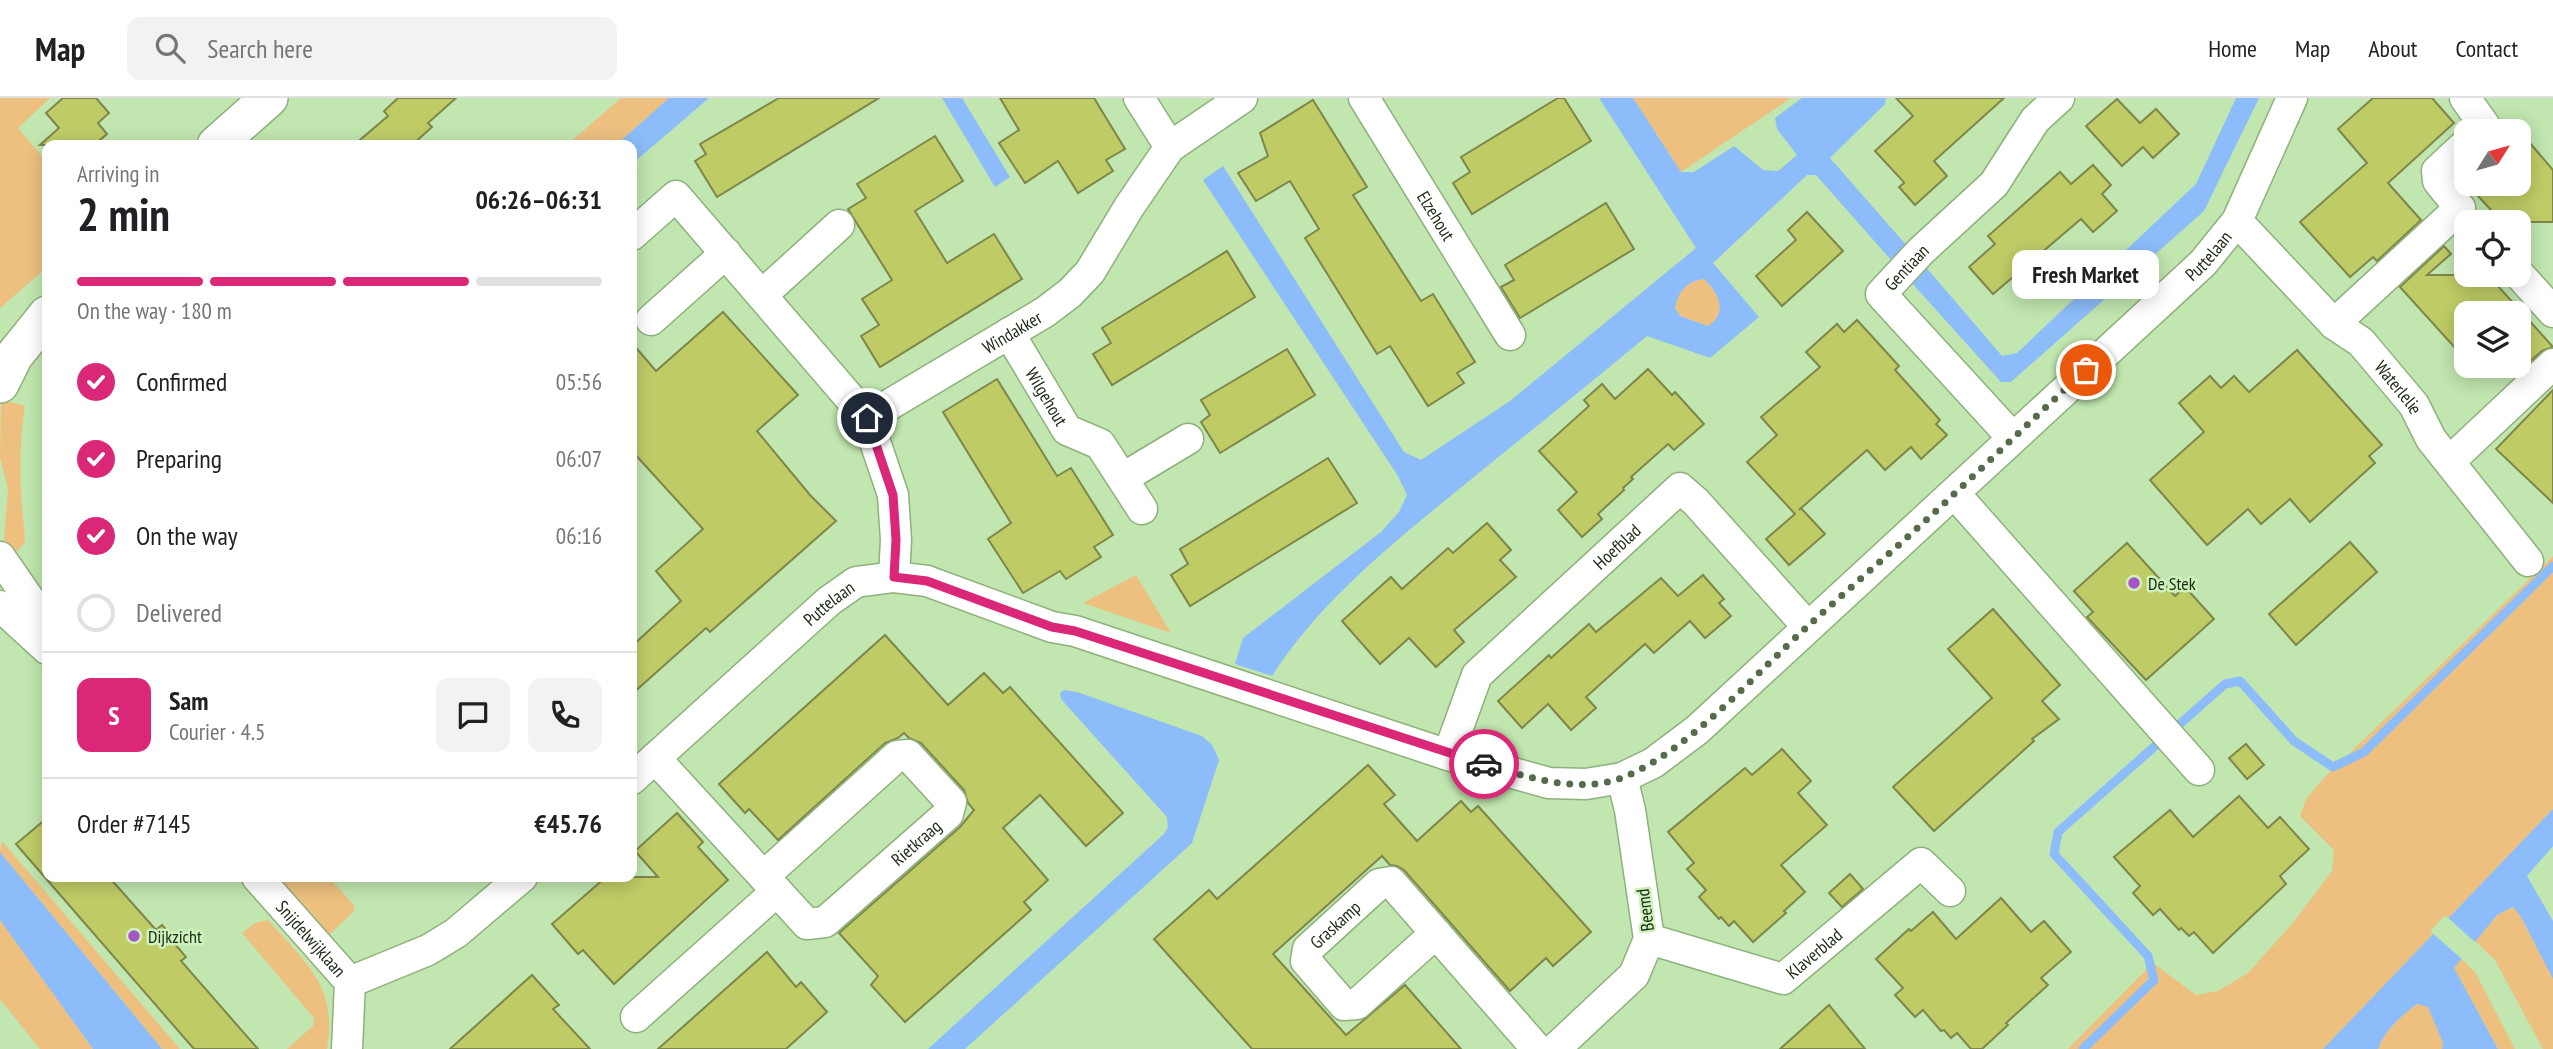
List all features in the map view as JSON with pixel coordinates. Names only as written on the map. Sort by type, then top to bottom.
[{"type":"main road","points":[[222,140],[269,98]]},
{"type":"main road","points":[[0,335],[42,299]]},
{"type":"main road","points":[[0,384],[15,356],[42,322]]},
{"type":"street","points":[[1139,98],[1170,146]]},
{"type":"street","name":"Windakker","points":[[867,418],[1045,312],[1070,293],[1090,272],[1170,146],[1242,98]]},
{"type":"street","name":"Elzehout","points":[[1364,98],[1510,335]]},
{"type":"street","name":"Gentiaan","points":[[2012,438],[1881,294],[1921,251],[1994,184],[2035,120],[2059,98]]},
{"type":"street","name":"Puttelaan","points":[[637,774],[829,601],[856,582],[894,577],[927,581],[1052,627],[1075,631],[1448,755],[1549,783],[1587,784],[1622,778],[1653,763],[1697,730],[2203,263],[2237,221],[2292,98]]},
{"type":"street","points":[[2465,98],[2480,119]]},
{"type":"street","points":[[2454,155],[2437,171],[2438,181],[2462,210]]},
{"type":"street","points":[[637,230],[676,196],[867,418],[893,495],[896,540],[894,577]]},
{"type":"street","name":"Waterlelie","points":[[2237,221],[2334,324],[2361,342],[2414,405],[2431,439],[2528,561]]},
{"type":"street","points":[[762,295],[839,225]]},
{"type":"street","points":[[2334,324],[2454,225]]},
{"type":"street","points":[[651,320],[726,253]]},
{"type":"street","points":[[2531,287],[2553,312]]},
{"type":"street","name":"Wilgehout","points":[[1009,333],[1068,430],[1100,444],[1142,509]]},
{"type":"street","points":[[2450,461],[2553,364]]},
{"type":"street","points":[[1123,478],[1188,439]]},
{"type":"street","name":"Hoefblad","points":[[1448,755],[1477,675],[1680,488],[1696,502],[1807,626]]},
{"type":"street","points":[[1955,494],[2199,770]]},
{"type":"street","points":[[0,557],[42,618]]},
{"type":"street","points":[[0,606],[42,644]]},
{"type":"street","name":"Rietkraag","points":[[636,1017],[770,884],[897,756],[908,755],[951,802],[948,814],[825,922],[807,925],[770,884],[655,758]]},
{"type":"street","name":"Beemd","points":[[1555,1049],[1633,975],[1649,939],[1630,810],[1622,778]]},
{"type":"street","name":"Klaverblad","points":[[1649,939],[1783,979],[1921,863],[1950,891]]},
{"type":"street","name":"Snijdelwijklaan","points":[[261,882],[350,982],[347,1049]]},
{"type":"street","points":[[350,982],[428,950],[456,933],[516,882]]},
{"type":"street","points":[[1436,933],[1537,1049]]},
{"type":"shaded area","points":[[0,98],[50,98],[18,128],[42,156],[42,271],[0,308]]},
{"type":"shaded area","points":[[621,98],[669,98],[622,140],[573,140]]},
{"type":"shaded area","points":[[1633,98],[1791,98],[1681,172]]},
{"type":"shaded area","points":[[1704,279],[1717,296],[1720,309],[1708,326],[1680,316],[1675,307],[1684,288]]},
{"type":"shaded area","points":[[1,399],[25,406],[20,472],[25,537],[24,544],[14,554],[7,549],[4,538],[8,489],[0,458]]},
{"type":"shaded area","points":[[2553,556],[2553,809],[2323,1049],[2068,1049],[2153,963],[2196,995],[2218,991],[2248,973],[2292,924],[2332,871],[2334,850],[2300,816],[2306,799],[2323,779]]},
{"type":"shaded area","points":[[1136,575],[1171,633],[1083,603]]},
{"type":"shaded area","points":[[2,841],[180,1049],[162,1049],[0,852]]},
{"type":"shaded area","points":[[282,882],[333,882],[354,905],[354,911],[329,935]]},
{"type":"shaded area","points":[[2509,907],[2517,909],[2553,979],[2553,1049],[2543,1049],[2495,960],[2475,941],[2500,912]]},
{"type":"shaded area","points":[[0,920],[93,1049],[40,1049],[0,999]]},
{"type":"shaded area","points":[[268,920],[306,963],[323,992],[328,1008],[327,1049],[287,1049],[313,1026],[314,1018],[242,933],[255,923]]},
{"type":"shaded area","points":[[2461,959],[2475,972],[2515,1049],[2498,1049],[2454,968]]},
{"type":"shaded area","points":[[2417,1004],[2428,1006],[2443,1043],[2442,1049],[2378,1049],[2389,1030]]},
{"type":"water","points":[[669,98],[709,98],[637,160],[637,140],[622,140]]},
{"type":"water","points":[[942,98],[962,98],[1010,177],[995,187]]},
{"type":"water","points":[[1599,98],[1633,98],[1681,172],[1694,172],[1734,146],[1763,170],[1778,171],[1797,155],[1777,129],[1775,118],[1802,98],[1886,98],[1885,104],[1830,158],[1907,246],[1891,260],[1816,175],[1807,175],[1713,263],[1759,317],[1710,358],[1647,336],[1415,525],[1363,571],[1314,621],[1272,676],[1235,664],[1243,638],[1381,532],[1399,512],[1407,495],[1398,476],[1203,180],[1223,166],[1404,452],[1421,460],[1510,401],[1696,248]],"holes":[[[1704,279],[1717,296],[1720,309],[1714,321],[1708,326],[1680,316],[1675,308],[1684,288]]]},
{"type":"water","points":[[2236,98],[2259,98],[2204,211],[2011,382],[2001,382],[1911,282],[1924,265],[2002,356],[2017,353],[2196,184]]},
{"type":"water","points":[[1064,690],[1077,692],[1202,736],[1212,745],[1219,760],[1192,843],[965,1049],[928,1049],[1164,834],[1168,827],[1167,817],[1061,699],[1060,693]]},
{"type":"water","points":[[2553,809],[2553,846],[2527,876],[2553,921],[2553,979],[2521,917],[2513,907],[2497,915],[2454,968],[2498,1049],[2442,1049],[2443,1043],[2428,1007],[2417,1004],[2389,1030],[2378,1049],[2323,1049]]},
{"type":"water","points":[[0,852],[162,1049],[93,1049],[0,920]]},
{"type":"pier","points":[[2445,915],[2477,944],[2464,961],[2430,931]]},
{"type":"building","points":[[63,98],[96,98],[109,113],[98,123],[107,134],[100,140],[46,140],[59,128],[46,113]]},
{"type":"building","points":[[398,98],[456,98],[428,123],[432,127],[418,140],[360,140],[388,116],[384,111]]},
{"type":"building","points":[[779,98],[879,98],[717,197],[695,161],[706,154],[700,144]]},
{"type":"building","points":[[1000,98],[1094,98],[1125,149],[1106,160],[1113,171],[1078,193],[1058,161],[1025,183],[999,143],[1019,130]]},
{"type":"building","points":[[1558,98],[1564,98],[1591,141],[1472,214],[1453,183],[1470,172],[1461,157]]},
{"type":"building","points":[[1896,98],[2004,98],[1934,161],[1947,176],[1915,205],[1899,187],[1904,183],[1902,180],[1875,151],[1913,116]]},
{"type":"building","points":[[2373,98],[2432,98],[2454,123],[2388,183],[2421,220],[2377,261],[2373,257],[2350,277],[2300,222],[2367,163],[2338,129]]},
{"type":"building","points":[[2117,99],[2140,123],[2156,109],[2179,134],[2153,158],[2143,147],[2122,166],[2086,126]]},
{"type":"building","points":[[1313,100],[1367,187],[1353,195],[1421,301],[1433,294],[1475,362],[1457,373],[1464,383],[1428,406],[1390,346],[1377,354],[1305,238],[1319,229],[1290,181],[1256,201],[1238,173],[1268,156],[1260,133]]},
{"type":"building","points":[[935,136],[963,181],[915,211],[947,263],[994,234],[1022,279],[880,367],[861,336],[879,325],[862,299],[892,280],[848,209],[866,198],[857,184]]},
{"type":"building","points":[[2531,144],[2553,170],[2553,222],[2531,222],[2531,210],[2491,210],[2478,196],[2531,196]]},
{"type":"building","points":[[2093,165],[2111,185],[2102,194],[2117,211],[2093,232],[2081,219],[1993,294],[1969,267],[1995,244],[1988,236],[2060,172],[2071,184]]},
{"type":"building","points":[[1606,203],[1634,249],[1520,318],[1501,287],[1514,280],[1505,265]]},
{"type":"building","points":[[1807,212],[1843,251],[1782,306],[1756,276],[1796,240],[1788,230]]},
{"type":"building","points":[[2444,246],[2451,254],[2427,275],[2454,275],[2454,287],[2499,287],[2511,301],[2454,301],[2454,347],[2400,287]]},
{"type":"building","points":[[1227,251],[1255,297],[1112,385],[1093,354],[1111,343],[1102,328]]},
{"type":"building","points":[[723,312],[798,395],[757,431],[810,495],[836,521],[710,632],[706,628],[637,690],[637,641],[681,601],[656,571],[703,529],[637,456],[637,349],[656,371]]},
{"type":"building","points":[[1857,320],[1899,366],[1895,370],[1940,420],[1936,424],[1947,435],[1921,459],[1911,447],[1885,470],[1867,450],[1801,508],[1825,534],[1789,565],[1766,539],[1795,514],[1747,462],[1777,435],[1761,417],[1820,367],[1806,352],[1837,324],[1844,332]]},
{"type":"building","points":[[2531,323],[2553,347],[2542,351],[2531,361]]},
{"type":"building","points":[[1287,349],[1315,395],[1220,453],[1201,422],[1210,415],[1201,400]]},
{"type":"building","points":[[2297,350],[2382,445],[2369,456],[2375,463],[2310,522],[2290,499],[2261,524],[2248,509],[2207,545],[2150,480],[2204,432],[2179,403],[2210,376],[2221,388],[2234,376],[2249,392]]},
{"type":"building","points":[[1648,369],[1672,395],[1675,392],[1704,424],[1674,450],[1668,444],[1631,477],[1633,479],[1624,490],[1598,514],[1602,519],[1582,537],[1558,510],[1577,492],[1539,451],[1589,406],[1584,400],[1602,384],[1615,399]]},
{"type":"building","points":[[997,379],[1057,476],[1071,468],[1113,535],[1094,547],[1101,557],[1066,579],[1060,571],[1023,593],[988,539],[1011,523],[943,412]]},
{"type":"building","points":[[2553,390],[2553,503],[2496,449]]},
{"type":"building","points":[[1328,458],[1357,503],[1190,606],[1171,575],[1188,564],[1180,549]]},
{"type":"building","points":[[1487,523],[1511,550],[1500,560],[1516,577],[1454,630],[1464,642],[1436,667],[1409,638],[1380,664],[1342,621],[1391,577],[1402,589],[1448,548],[1453,553]]},
{"type":"building","points":[[2350,542],[2377,572],[2296,645],[2269,614]]},
{"type":"building","points":[[2127,543],[2175,596],[2185,587],[2214,619],[2146,680],[2087,617],[2093,612],[2074,591]]},
{"type":"building","points":[[1703,575],[1724,599],[1719,603],[1731,616],[1705,638],[1690,621],[1654,653],[1645,644],[1586,697],[1596,708],[1571,730],[1548,704],[1522,728],[1498,701],[1549,655],[1551,658],[1589,624],[1596,632],[1661,578],[1678,596]]},
{"type":"building","points":[[1993,609],[2060,685],[2042,701],[2059,719],[2032,739],[2034,741],[1934,831],[1893,787],[1992,698],[1948,649]]},
{"type":"building","points":[[885,635],[948,705],[984,673],[1003,693],[1010,687],[1123,813],[1086,846],[1040,795],[1003,828],[1048,880],[1024,902],[1031,910],[905,1022],[871,985],[878,976],[839,933],[960,827],[974,810],[968,803],[964,790],[921,743],[904,733],[885,743],[778,840],[749,809],[745,813],[719,784]]},
{"type":"building","points":[[2246,744],[2264,765],[2247,779],[2229,758]]},
{"type":"building","points":[[1782,749],[1811,781],[1798,793],[1827,825],[1781,865],[1805,892],[1753,942],[1734,921],[1729,926],[1721,917],[1719,919],[1699,897],[1706,890],[1687,869],[1694,863],[1668,832],[1745,768],[1752,775]]},
{"type":"building","points":[[1368,765],[1395,795],[1384,804],[1417,841],[1461,801],[1471,812],[1478,806],[1591,932],[1553,966],[1546,958],[1510,991],[1404,870],[1390,865],[1382,856],[1273,954],[1346,1035],[1405,985],[1461,1049],[1252,1049],[1154,939],[1209,890],[1217,899]]},
{"type":"building","points":[[2239,796],[2268,828],[2280,817],[2309,849],[2280,876],[2286,884],[2213,953],[2194,932],[2189,936],[2181,928],[2179,930],[2160,909],[2153,915],[2133,893],[2140,886],[2114,857],[2170,810],[2193,837]]},
{"type":"building","points":[[677,813],[703,842],[698,847],[728,880],[614,984],[583,950],[578,954],[552,924],[600,882],[637,882],[637,877],[658,877],[637,853],[637,849]]},
{"type":"building","name":"Dijkzicht","points":[[42,822],[42,874],[16,844]]},
{"type":"building","points":[[1850,874],[1863,889],[1842,907],[1829,893]]},
{"type":"building","name":"Dijkzicht","points":[[49,882],[113,882],[156,930],[162,925],[176,941],[174,943],[186,957],[181,961],[258,1049],[194,1049]]},
{"type":"building","points":[[2001,898],[2031,932],[2044,921],[2071,952],[2041,978],[2048,985],[2006,1023],[2008,1025],[1982,1049],[1971,1049],[1957,1033],[1951,1038],[1944,1030],[1941,1031],[1923,1010],[1915,1017],[1895,995],[1903,988],[1876,959],[1909,929],[1911,931],[1933,912],[1956,939]]},
{"type":"building","points":[[767,952],[796,987],[801,982],[827,1012],[786,1049],[658,1049]]},
{"type":"building","points":[[532,975],[559,1005],[553,1009],[590,1049],[450,1049]]},
{"type":"building","points":[[1829,1005],[1865,1049],[1780,1049]]},
{"type":"waterway","points":[[2083,1049],[2154,980],[2148,956],[2054,854],[2058,832],[2225,684],[2240,681],[2294,741],[2333,767],[2364,752],[2553,566]]},
{"type":"way so far","points":[[1484,764],[1549,783],[1587,784],[1622,778],[1653,763],[1697,730],[2086,370]]},
{"type":"place","name":"Fresh Market","points":[[2086,370]]},
{"type":"place","name":"De Stek","points":[[2134,583]]},
{"type":"place","name":"Dijkzicht","points":[[134,936]]},
{"type":"route","points":[[867,418],[893,495],[896,540],[894,577],[927,581],[1052,627],[1075,631],[1448,755],[1484,764]]}]
